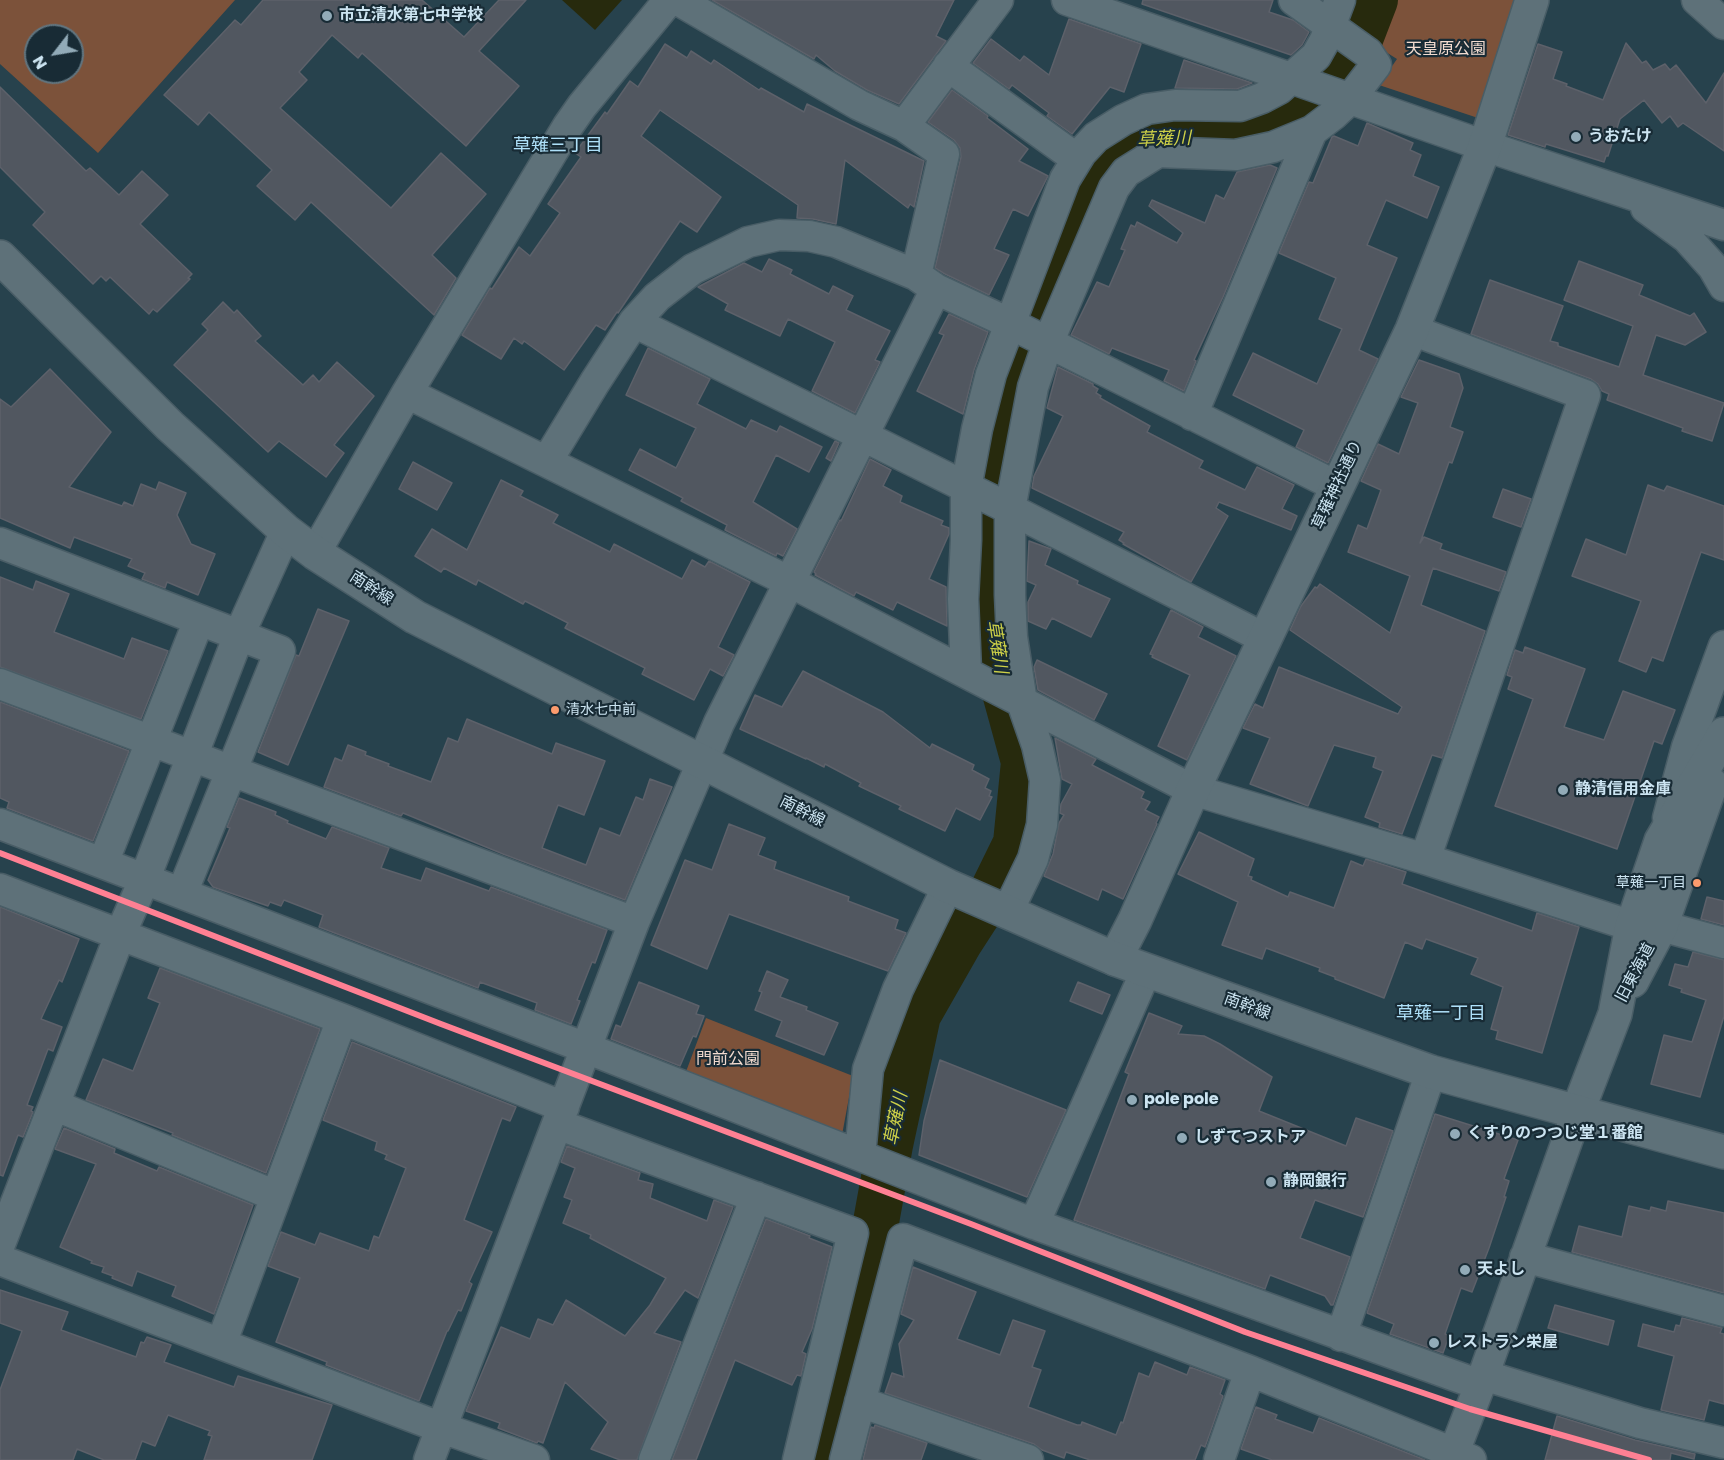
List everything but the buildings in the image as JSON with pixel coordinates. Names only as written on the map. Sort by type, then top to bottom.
[{"type":"main road","name":"草薙神社通り","points":[[1115,959],[1336,486],[1412,330],[1485,146],[1532,0]]},
{"type":"main road","name":"南幹線","points":[[0,256],[170,426],[286,531],[315,553],[415,617],[957,890],[1115,959],[1431,1072],[1724,1152]]},
{"type":"main road","points":[[1647,926],[1661,841],[1724,734]]},
{"type":"main road","points":[[1577,1113],[1647,926],[1724,749]]},
{"type":"street","points":[[315,553],[407,393],[568,126],[669,0]]},
{"type":"street","points":[[429,1460],[634,922],[719,723],[862,436],[926,282],[944,154],[904,126],[859,105],[678,0]]},
{"type":"street","points":[[904,126],[998,0]]},
{"type":"street","points":[[1067,0],[1485,146],[1724,225]]},
{"type":"street","points":[[1004,912],[1033,860],[1042,825],[1045,780],[1037,745],[1022,702],[1012,626],[1010,509],[1033,387],[1048,343],[1114,188],[1126,172],[1158,152],[1236,155],[1273,147],[1312,130],[1334,114],[1350,99],[1376,64],[1336,13],[1294,0]]},
{"type":"street","points":[[1697,0],[1724,24]]},
{"type":"street","points":[[966,671],[963,598],[966,488],[977,429],[991,374],[1065,179],[1077,159],[1096,137],[1123,120],[1147,109],[1175,105],[1240,106],[1262,98],[1293,78],[1316,56],[1336,13]]},
{"type":"street","points":[[948,66],[1077,159]]},
{"type":"street","points":[[1192,415],[1312,130]]},
{"type":"street","points":[[1623,191],[1687,238],[1720,267]]},
{"type":"street","points":[[547,461],[634,322],[657,297],[693,269],[748,242],[779,235],[809,236],[836,242],[926,282],[1336,486]]},
{"type":"street","points":[[634,322],[1266,639]]},
{"type":"street","points":[[1412,330],[1585,395],[1425,859]]},
{"type":"street","name":"旧東海道","points":[[407,393],[788,581],[1193,790],[1647,926],[1724,943]]},
{"type":"street","points":[[0,1244],[239,635],[286,531]]},
{"type":"street","points":[[0,543],[280,651],[183,893]]},
{"type":"street","points":[[103,863],[199,620]]},
{"type":"street","points":[[1661,841],[1687,747],[1724,646]]},
{"type":"street","points":[[0,684],[634,922]]},
{"type":"street","points":[[0,824],[586,1048],[1034,1224],[1341,1336],[1482,1380],[1640,1423],[1724,1443]]},
{"type":"street","points":[[0,889],[342,1019],[560,1116],[756,1197],[853,1233],[798,1460]]},
{"type":"street","points":[[863,1157],[868,1069],[898,989],[957,890]]},
{"type":"street","points":[[1034,1224],[1146,971]]},
{"type":"street","points":[[221,1344],[342,1019]]},
{"type":"street","points":[[1341,1336],[1431,1072]]},
{"type":"street","points":[[54,1105],[276,1196]]},
{"type":"street","points":[[845,1460],[903,1239],[1250,1371],[1459,1457],[1482,1380],[1577,1113]]},
{"type":"street","points":[[654,1460],[756,1197]]},
{"type":"street","points":[[1525,1257],[1724,1311]]},
{"type":"street","points":[[0,1260],[442,1428],[534,1460]]},
{"type":"street","points":[[1219,1460],[1250,1371]]},
{"type":"street","points":[[860,1402],[1028,1460]]},
{"type":"green space","points":[[0,0],[235,0],[98,153],[0,64]]},
{"type":"green space","name":"天皇原公園","points":[[1392,0],[1515,0],[1478,118],[1379,85],[1397,59],[1381,49]]},
{"type":"green space","name":"門前公園","points":[[706,1018],[853,1076],[842,1135],[684,1077]]},
{"type":"shaded area","points":[[562,0],[622,0],[595,30]]},
{"type":"waterway","name":"草薙川","points":[[818,1460],[834,1403],[874,1233],[918,1015],[959,943],[992,892],[1016,843],[1024,762],[993,649],[986,525],[1006,397],[1095,169],[1128,141],[1216,138],[1265,125],[1301,108],[1325,93],[1350,65],[1375,0]]},
{"type":"transit line","points":[[0,853],[441,1024],[971,1224],[1245,1332],[1470,1409],[1649,1460]]},
{"type":"place","name":"市立清水第七中学校","points":[[327,16]]},
{"type":"place","name":"うおたけ","points":[[1576,137]]},
{"type":"place","name":"清水七中前","points":[[555,710]]},
{"type":"place","name":"静清信用金庫","points":[[1563,790]]},
{"type":"place","name":"草薙一丁目","points":[[1697,883]]},
{"type":"place","name":"pole pole","points":[[1132,1100]]},
{"type":"place","name":"くすりのつつじ堂１番館","points":[[1455,1134]]},
{"type":"place","name":"しずてつストア","points":[[1182,1138]]},
{"type":"place","name":"静岡銀行","points":[[1271,1182]]},
{"type":"place","name":"天よし","points":[[1465,1270]]},
{"type":"place","name":"レストラン栄屋","points":[[1434,1343]]},
{"type":"district","name":"草薙三丁目","points":[[558,146]]},
{"type":"district","name":"草薙一丁目","points":[[1441,1014]]}]
